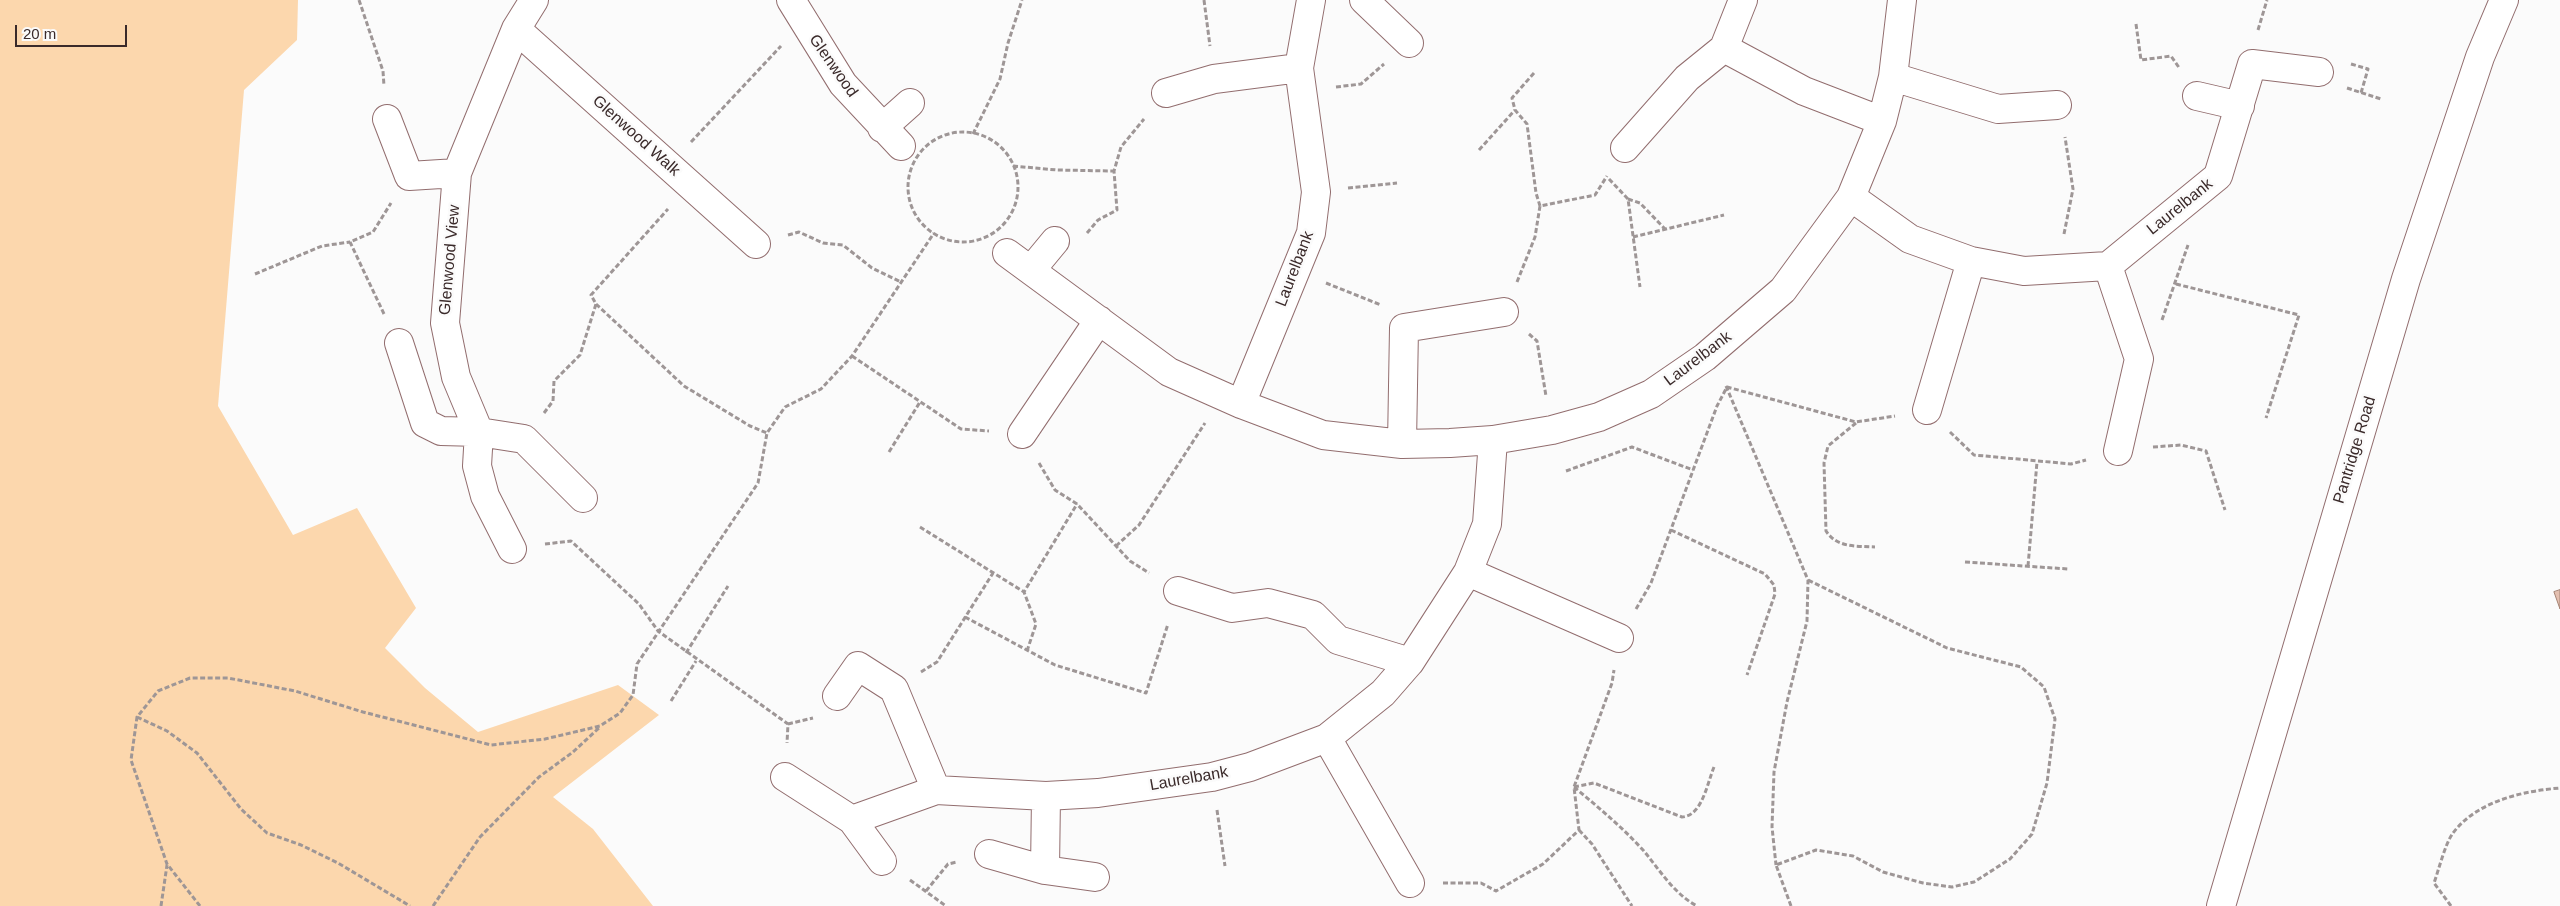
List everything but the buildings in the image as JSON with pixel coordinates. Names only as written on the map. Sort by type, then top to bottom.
[{"type":"street","name":"Glenwood View","points":[[512,549],[486,496],[481,481],[477,466],[479,432],[456,377],[445,323],[457,174],[516,29],[534,0]]},
{"type":"street","name":"Laurelbank","points":[[1232,400],[1295,271],[1311,233],[1316,192],[1301,79],[1311,0]]},
{"type":"street","points":[[1364,0],[1409,43]]},
{"type":"street","points":[[1625,148],[1687,78],[1724,48],[1743,0]]},
{"type":"street","name":"Laurelbank","points":[[1007,253],[1169,372],[1232,400],[1323,435],[1402,444],[1493,440],[1552,430],[1599,417],[1651,394],[1705,357],[1783,290],[1851,197],[1882,121],[1893,78],[1902,0]]},
{"type":"street","name":"Pantridge Road","points":[[2221,906],[2406,279],[2480,57],[2504,0]]},
{"type":"street","name":"Glenwood","points":[[801,9],[842,84],[901,146]]},
{"type":"street","name":"Glenwood Walk","points":[[516,29],[756,244]]},
{"type":"street","points":[[1724,48],[1804,91],[1882,121]]},
{"type":"street","name":"Laurelbank","points":[[2108,266],[2218,176],[2252,64],[2319,72]]},
{"type":"street","points":[[1893,78],[1998,109],[2057,105]]},
{"type":"street","points":[[1166,93],[1214,80],[1301,79]]},
{"type":"street","points":[[2197,96],[2240,106]]},
{"type":"street","points":[[882,128],[910,102]]},
{"type":"street","points":[[387,120],[409,176],[457,174]]},
{"type":"street","points":[[1851,197],[1910,239],[1971,261],[2024,271],[2108,266],[2139,359],[2118,451]]},
{"type":"street","points":[[1030,270],[1055,241]]},
{"type":"street","points":[[1927,410],[1971,261]]},
{"type":"street","points":[[1402,444],[1404,328],[1504,312]]},
{"type":"street","points":[[1022,434],[1099,320]]},
{"type":"street","points":[[399,342],[426,423],[441,431],[479,432],[524,439],[582,498]]},
{"type":"street","name":"Laurelbank","points":[[852,820],[936,790],[1046,796],[1098,794],[1212,777],[1250,767],[1327,738],[1383,693],[1410,662],[1468,572],[1487,524],[1493,440]]},
{"type":"street","points":[[1468,572],[1619,638]]},
{"type":"street","points":[[1178,590],[1232,608],[1268,603],[1313,615],[1338,640],[1410,662]]},
{"type":"street","points":[[837,696],[858,666],[894,690],[936,790]]},
{"type":"street","points":[[1327,738],[1410,883]]},
{"type":"street","points":[[785,777],[852,820],[882,861]]},
{"type":"street","points":[[1045,870],[1046,796]]},
{"type":"street","points":[[989,854],[1045,870],[1095,876]]},
{"type":"path","points":[[359,0],[383,71],[387,120]]},
{"type":"path","points":[[973,134],[1000,79],[1008,43],[1022,0]]},
{"type":"path","points":[[1204,0],[1214,80]]},
{"type":"path","points":[[669,165],[801,9]]},
{"type":"path","points":[[2136,24],[2141,60],[2171,56],[2197,96]]},
{"type":"path","points":[[1301,79],[1361,84],[1409,43]]},
{"type":"path","points":[[1534,72],[1512,98],[1515,110],[1527,124],[1536,193],[1540,206],[1535,238],[1504,312],[1538,342],[1552,430]]},
{"type":"path","points":[[1055,241],[1086,233],[1098,220],[1117,210],[1114,171],[1121,147],[1166,93]]},
{"type":"path","points":[[2057,105],[2067,146],[2073,189],[2057,269]]},
{"type":"path","points":[[1479,150],[1515,110]]},
{"type":"path","points":[[962,132],[980,135],[997,144],[1010,158],[1013,166],[1017,174],[1018,191],[1014,208],[1005,223],[992,234],[977,241],[959,243],[943,239],[934,234],[916,216],[909,198],[908,179],[915,160],[927,146],[943,136],[962,132]]},
{"type":"path","points":[[1540,206],[1595,195],[1625,148]]},
{"type":"path","points":[[1013,166],[1057,170],[1114,171]]},
{"type":"path","points":[[255,274],[322,246],[350,242],[373,232],[409,176]]},
{"type":"path","points":[[1607,176],[1628,200],[1640,287]]},
{"type":"path","points":[[1316,192],[1397,183]]},
{"type":"path","points":[[690,184],[591,295],[596,304],[684,386],[750,426],[767,433]]},
{"type":"path","points":[[1628,200],[1640,203],[1666,229]]},
{"type":"path","points":[[2139,359],[2163,319],[2188,244],[2181,207]]},
{"type":"path","points":[[1633,237],[1724,215]]},
{"type":"path","points":[[756,244],[799,232],[823,243],[843,245],[872,268],[901,282]]},
{"type":"path","points":[[433,906],[480,837],[539,777],[572,752],[600,726],[620,713],[633,695],[637,664],[758,483],[767,433],[785,407],[821,389],[852,356],[934,234]]},
{"type":"path","points":[[350,242],[371,289],[399,342]]},
{"type":"path","points":[[1295,271],[1383,306],[1404,328]]},
{"type":"path","points":[[2176,284],[2299,315],[2266,418]]},
{"type":"path","points":[[524,439],[553,401],[554,381],[580,355],[596,304]]},
{"type":"path","points":[[852,356],[962,429],[1022,434],[1055,490],[1077,504],[1130,561],[1178,590],[1146,693],[1055,665],[1027,652],[965,617]]},
{"type":"path","points":[[1705,357],[1727,387],[1808,580],[1807,621],[1787,702],[1774,772],[1772,827],[1776,865],[1791,906]]},
{"type":"path","points":[[1727,387],[1856,422],[1927,410],[1974,455],[2071,464],[2118,451],[2181,445],[2206,451],[2225,510]]},
{"type":"path","points":[[1632,906],[1592,844],[1579,830],[1574,787],[1612,683],[1619,638],[1651,583],[1716,406],[1727,387]]},
{"type":"path","points":[[1116,546],[1139,524],[1232,400]]},
{"type":"path","points":[[889,452],[920,402]]},
{"type":"path","points":[[1856,422],[1828,446],[1824,463],[1826,531],[1831,539],[1842,545],[1875,547]]},
{"type":"path","points":[[1566,471],[1632,447],[1693,470]]},
{"type":"path","points":[[2028,566],[2037,462]]},
{"type":"path","points":[[1024,592],[1077,504]]},
{"type":"path","points":[[920,527],[1024,592],[1036,624],[1027,652]]},
{"type":"path","points":[[1671,530],[1765,574],[1774,585],[1775,594],[1747,675]]},
{"type":"path","points":[[512,549],[571,541],[639,604],[658,632],[788,724],[785,777]]},
{"type":"path","points":[[1966,562],[2068,569]]},
{"type":"path","points":[[894,690],[937,662],[993,573]]},
{"type":"path","points":[[1776,865],[1816,850],[1853,856],[1883,872],[1923,884],[1952,887],[1974,882],[2010,859],[2032,834],[2047,784],[2055,719],[2044,687],[2021,666],[1946,648],[1808,580]]},
{"type":"path","points":[[686,653],[728,586]]},
{"type":"path","points":[[671,701],[696,660]]},
{"type":"path","points":[[200,906],[167,864],[131,760],[137,716],[158,691],[190,678],[228,678],[295,691],[363,712],[491,745],[545,739],[600,726]]},
{"type":"path","points":[[137,716],[167,731],[197,753],[236,802],[267,833],[301,844],[338,863],[410,906]]},
{"type":"path","points":[[1574,787],[1594,783],[1682,817],[1690,817],[1697,810],[1714,767]]},
{"type":"path","points":[[1212,777],[1225,866]]},
{"type":"path","points":[[1574,787],[1612,819],[1643,850],[1667,880],[1697,906]]},
{"type":"path","points":[[2450,906],[2434,883],[2453,833],[2479,810],[2517,794],[2560,788]]},
{"type":"path","points":[[1410,883],[1481,884],[1496,891],[1543,864],[1579,830]]},
{"type":"path","points":[[926,891],[948,864],[989,854]]},
{"type":"path","points":[[882,861],[946,906]]},
{"type":"path","points":[[161,906],[167,864]]},
{"type":"shaded area","points":[[0,0],[298,0],[297,40],[244,90],[218,406],[293,535],[357,508],[416,608],[385,648],[425,688],[478,732],[618,685],[659,715],[553,797],[593,829],[653,906],[0,906]]}]
